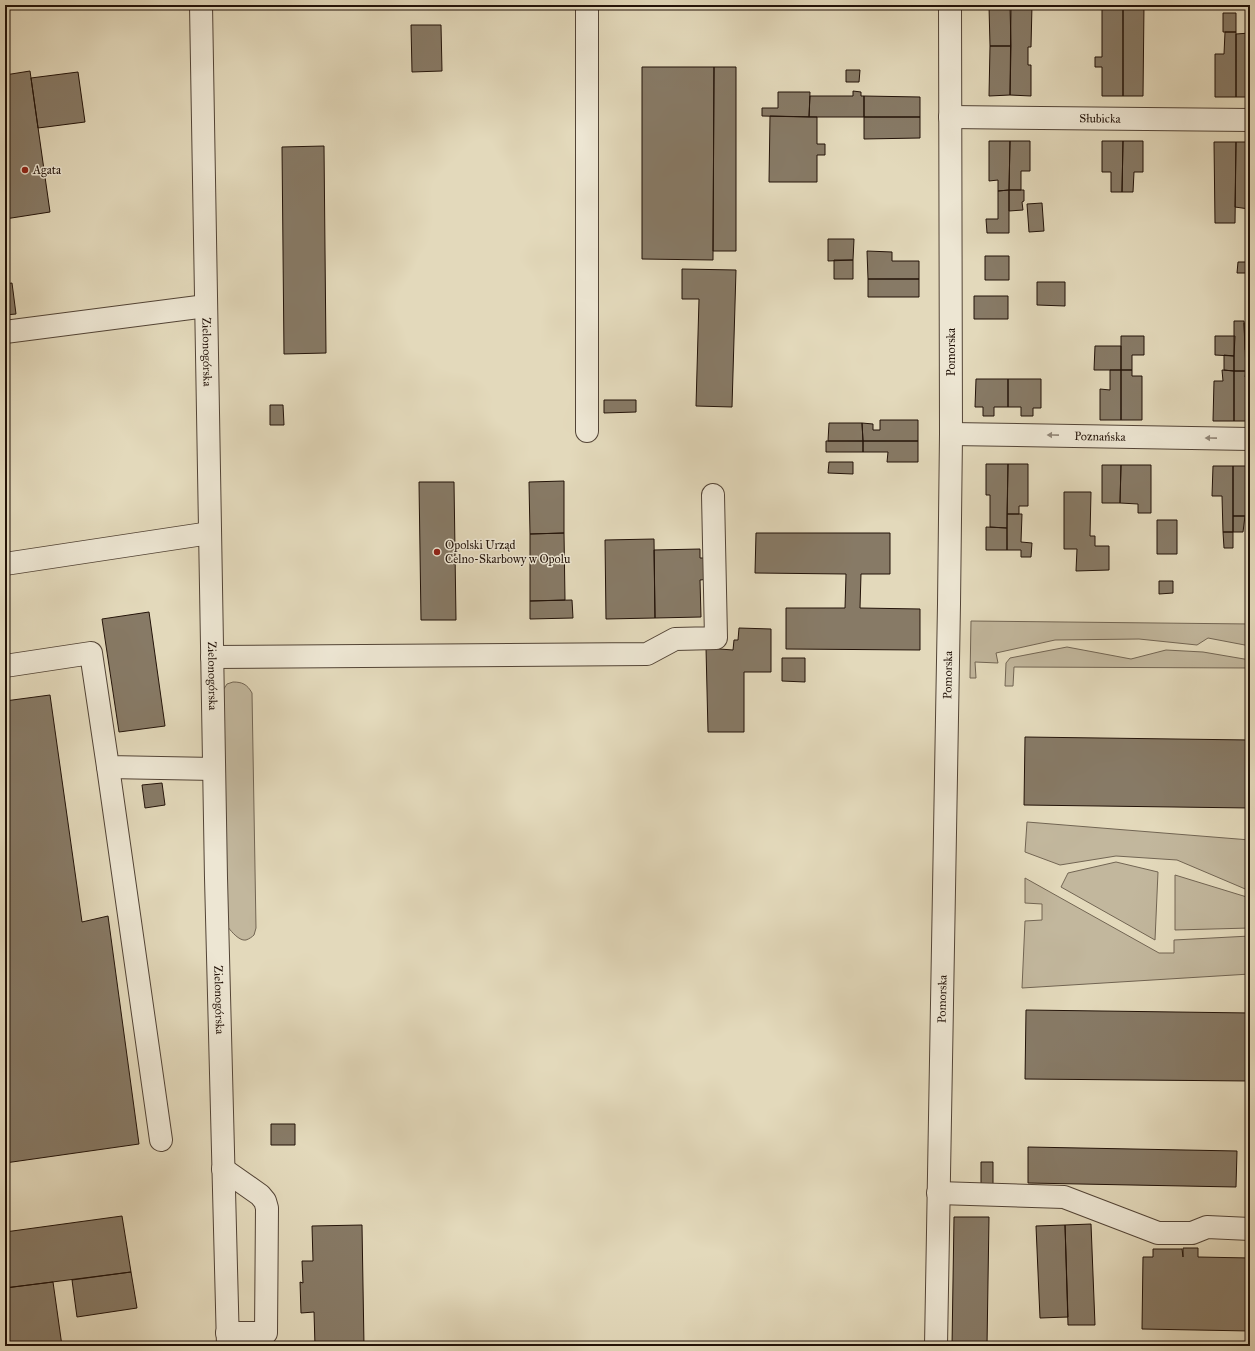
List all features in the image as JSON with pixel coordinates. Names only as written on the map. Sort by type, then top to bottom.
[{"type":"street","name":"Zielonogórska","points":[[201,5],[216,878],[227,1340]]},
{"type":"street","points":[[587,5],[587,431]]},
{"type":"street","name":"Pomorska","points":[[936,1346],[951,434],[950,5]]},
{"type":"street","name":"Słubicka","points":[[950,116],[1250,120]]},
{"type":"street","points":[[5,332],[206,306]]},
{"type":"street","name":"Poznańska","points":[[951,434],[1250,439]]},
{"type":"street","points":[[212,657],[647,654],[675,639],[716,638],[713,495]]},
{"type":"street","points":[[5,564],[210,533]]},
{"type":"street","points":[[5,666],[91,653],[162,1140]]},
{"type":"street","points":[[108,767],[214,769]]},
{"type":"street","points":[[223,1169],[260,1195],[265,1201],[267,1208],[266,1333],[227,1340]]},
{"type":"street","points":[[938,1193],[1064,1197],[1158,1233],[1192,1233],[1207,1227],[1250,1229]]},
{"type":"shaded area","points":[[971,621],[1250,624],[1250,646],[1208,638],[1197,645],[1139,639],[1055,640],[996,653],[998,663],[975,662],[976,678],[970,678]]},
{"type":"shaded area","points":[[1067,647],[1131,659],[1166,650],[1203,652],[1250,660],[1250,668],[1014,667],[1013,686],[1005,686],[1006,663],[1010,658]]},
{"type":"shaded area","points":[[233,682],[244,684],[252,693],[256,928],[254,935],[246,940],[242,940],[234,934],[217,911],[213,706],[227,684]]},
{"type":"shaded area","points":[[1027,822],[1250,840],[1250,891],[1177,860],[1116,856],[1060,865],[1025,852]]},
{"type":"shaded area","points":[[1116,862],[1158,872],[1155,940],[1061,887],[1068,873]]},
{"type":"shaded area","points":[[1175,875],[1250,898],[1250,928],[1175,930]]},
{"type":"shaded area","points":[[1025,878],[1159,953],[1174,953],[1174,940],[1250,936],[1250,974],[1022,988],[1025,921],[1042,920],[1042,904],[1025,903]]},
{"type":"building","points":[[1011,5],[1032,5],[1031,47],[1028,47],[1028,65],[1031,65],[1031,96],[1010,95]]},
{"type":"building","points":[[1102,5],[1123,5],[1123,96],[1102,96],[1102,67],[1095,67],[1095,57],[1102,57]]},
{"type":"building","points":[[1123,5],[1144,5],[1143,96],[1123,96]]},
{"type":"building","points":[[989,6],[1010,6],[1011,46],[990,46]]},
{"type":"building","points":[[1223,13],[1236,13],[1236,32],[1223,32]]},
{"type":"building","points":[[411,25],[441,25],[442,71],[412,72]]},
{"type":"building","points":[[1225,32],[1236,32],[1236,97],[1215,97],[1215,54],[1224,54]]},
{"type":"building","points":[[1250,33],[1250,97],[1236,97],[1236,34]]},
{"type":"building","points":[[990,46],[1011,46],[1010,95],[989,96]]},
{"type":"building","points":[[642,67],[714,67],[713,260],[642,259]]},
{"type":"building","points":[[714,67],[736,67],[736,251],[713,251]]},
{"type":"building","points":[[846,70],[860,70],[859,82],[846,82]]},
{"type":"building","name":"Agata","points":[[30,71],[50,212],[5,219],[5,75]]},
{"type":"building","name":"Agata","points":[[78,72],[85,122],[38,128],[31,78]]},
{"type":"building","points":[[853,91],[861,92],[861,96],[864,96],[864,117],[809,117],[810,96],[853,96]]},
{"type":"building","points":[[778,92],[810,92],[809,117],[762,116],[762,108],[778,108]]},
{"type":"building","points":[[864,96],[920,97],[920,117],[864,117]]},
{"type":"building","points":[[770,116],[817,117],[817,144],[825,144],[825,155],[817,155],[817,182],[769,182]]},
{"type":"building","points":[[864,117],[920,117],[920,138],[864,139]]},
{"type":"building","points":[[989,141],[1010,141],[1009,190],[998,191],[998,180],[989,181]]},
{"type":"building","points":[[1010,141],[1030,141],[1030,171],[1021,171],[1021,190],[1009,190]]},
{"type":"building","points":[[1102,141],[1123,141],[1122,192],[1111,192],[1111,172],[1102,172]]},
{"type":"building","points":[[1123,141],[1143,141],[1143,172],[1134,172],[1133,192],[1122,192]]},
{"type":"building","points":[[1214,142],[1236,142],[1235,223],[1215,223]]},
{"type":"building","points":[[1236,142],[1250,142],[1250,215],[1249,209],[1235,207]]},
{"type":"building","points":[[324,146],[326,353],[284,354],[282,147]]},
{"type":"building","points":[[1009,190],[1024,190],[1024,201],[1022,202],[1023,210],[1009,211]]},
{"type":"building","points":[[1009,190],[1009,233],[987,233],[986,219],[998,219],[998,191]]},
{"type":"building","points":[[1042,203],[1044,231],[1029,232],[1027,204]]},
{"type":"building","points":[[828,239],[854,239],[853,260],[828,261]]},
{"type":"building","points":[[867,251],[892,252],[892,261],[919,261],[919,279],[868,279]]},
{"type":"building","points":[[985,256],[1009,256],[1009,280],[985,280]]},
{"type":"building","points":[[834,260],[853,260],[853,279],[834,279]]},
{"type":"building","points":[[1238,262],[1247,262],[1247,273],[1237,273]]},
{"type":"building","points":[[682,269],[736,270],[732,407],[696,406],[699,299],[682,299]]},
{"type":"building","points":[[868,279],[919,279],[919,297],[868,297]]},
{"type":"building","points":[[1037,282],[1065,282],[1065,306],[1037,305]]},
{"type":"building","points":[[12,283],[16,314],[5,315],[5,284]]},
{"type":"building","points":[[974,296],[1008,296],[1008,319],[974,319]]},
{"type":"building","points":[[1234,321],[1244,321],[1246,371],[1234,371]]},
{"type":"building","points":[[1244,323],[1250,323],[1250,350],[1245,350]]},
{"type":"building","points":[[1121,336],[1144,336],[1144,355],[1132,355],[1132,370],[1121,370]]},
{"type":"building","points":[[1215,336],[1235,336],[1234,356],[1215,355]]},
{"type":"building","points":[[1095,346],[1121,346],[1121,370],[1094,370]]},
{"type":"building","points":[[1224,355],[1234,356],[1234,371],[1224,370]]},
{"type":"building","points":[[1110,370],[1121,370],[1121,420],[1100,420],[1100,389],[1110,390]]},
{"type":"building","points":[[1121,370],[1132,370],[1132,376],[1142,376],[1142,420],[1121,420]]},
{"type":"building","points":[[1222,370],[1234,371],[1234,421],[1213,421],[1214,381],[1223,381]]},
{"type":"building","points":[[1234,371],[1246,371],[1245,377],[1250,378],[1250,421],[1234,421]]},
{"type":"building","points":[[976,379],[1008,379],[1008,407],[994,407],[994,416],[983,416],[983,407],[975,407]]},
{"type":"building","points":[[1008,379],[1041,379],[1041,408],[1033,408],[1033,416],[1021,416],[1021,407],[1008,407]]},
{"type":"building","points":[[604,400],[636,400],[636,412],[604,413]]},
{"type":"building","points":[[270,405],[283,405],[284,425],[270,425]]},
{"type":"building","points":[[880,420],[918,420],[918,441],[863,441],[862,423],[873,424],[873,430],[880,430]]},
{"type":"building","points":[[829,423],[862,423],[863,441],[828,441]]},
{"type":"building","points":[[826,441],[863,441],[863,452],[826,452]]},
{"type":"building","points":[[863,441],[918,441],[918,462],[887,462],[888,452],[863,452]]},
{"type":"building","points":[[829,462],[853,462],[853,474],[828,473]]},
{"type":"building","points":[[986,464],[1008,464],[1007,528],[990,527],[990,495],[986,495]]},
{"type":"building","points":[[1008,464],[1028,464],[1028,506],[1019,506],[1019,514],[1007,514]]},
{"type":"building","points":[[1102,465],[1121,465],[1120,503],[1102,503]]},
{"type":"building","points":[[1121,465],[1151,465],[1151,513],[1138,513],[1138,504],[1120,503]]},
{"type":"building","points":[[1213,466],[1233,466],[1233,532],[1223,532],[1222,496],[1212,496]]},
{"type":"building","points":[[1233,466],[1250,466],[1250,516],[1233,516]]},
{"type":"building","points":[[564,481],[564,533],[530,534],[529,482]]},
{"type":"building","points":[[419,482],[454,482],[456,620],[421,620]]},
{"type":"building","points":[[1064,492],[1091,492],[1090,536],[1095,536],[1095,546],[1109,546],[1109,570],[1076,571],[1077,549],[1064,549]]},
{"type":"building","points":[[1007,514],[1022,514],[1021,542],[1032,543],[1031,557],[1021,557],[1021,550],[1007,550]]},
{"type":"building","points":[[1233,516],[1245,516],[1243,532],[1233,532]]},
{"type":"building","points":[[1157,520],[1177,520],[1177,554],[1157,554]]},
{"type":"building","points":[[986,527],[1007,528],[1007,550],[986,550]]},
{"type":"building","points":[[1223,532],[1233,532],[1233,548],[1224,548]]},
{"type":"building","points":[[564,533],[565,600],[530,601],[530,534]]},
{"type":"building","points":[[756,533],[890,533],[890,574],[861,574],[860,608],[920,609],[920,650],[786,649],[786,608],[845,608],[846,574],[755,573]]},
{"type":"building","points":[[654,539],[655,618],[606,619],[605,540]]},
{"type":"building","points":[[700,549],[700,558],[710,558],[710,579],[700,580],[701,617],[655,618],[654,550]]},
{"type":"building","points":[[1159,581],[1173,581],[1173,593],[1159,594]]},
{"type":"building","points":[[572,600],[573,618],[530,619],[530,601]]},
{"type":"building","points":[[149,612],[165,726],[119,732],[102,619]]},
{"type":"building","points":[[739,628],[771,629],[771,672],[744,672],[744,732],[708,732],[706,648],[733,650],[734,640],[738,640]]},
{"type":"building","points":[[782,658],[805,658],[805,682],[782,681]]},
{"type":"building","points":[[50,695],[82,922],[108,916],[139,1144],[5,1163],[5,701]]},
{"type":"building","points":[[1025,737],[1250,740],[1250,808],[1024,805]]},
{"type":"building","points":[[162,783],[165,805],[145,808],[142,785]]},
{"type":"building","points":[[1026,1010],[1250,1013],[1250,1081],[1025,1079]]},
{"type":"building","points":[[271,1124],[295,1124],[295,1145],[271,1145]]},
{"type":"building","points":[[1028,1147],[1237,1151],[1236,1187],[1028,1183]]},
{"type":"building","points":[[1248,1152],[1250,1152],[1250,1187],[1248,1177]]},
{"type":"building","points":[[981,1162],[993,1162],[993,1184],[981,1184]]},
{"type":"building","points":[[122,1216],[131,1272],[5,1288],[5,1232]]},
{"type":"building","points":[[954,1217],[989,1217],[987,1346],[952,1346]]},
{"type":"building","points":[[1091,1224],[1095,1325],[1068,1325],[1065,1225]]},
{"type":"building","points":[[362,1225],[364,1346],[315,1346],[314,1312],[301,1313],[300,1282],[303,1283],[302,1261],[313,1261],[312,1226]]},
{"type":"building","points":[[1065,1225],[1068,1317],[1040,1318],[1036,1226]]},
{"type":"building","points":[[1183,1248],[1198,1248],[1198,1257],[1250,1258],[1250,1331],[1142,1329],[1143,1257],[1153,1257],[1153,1249],[1182,1249],[1183,1257]]},
{"type":"building","points":[[131,1272],[137,1308],[77,1317],[72,1280]]},
{"type":"building","points":[[53,1282],[62,1346],[5,1346],[5,1288]]},
{"type":"place","name":"Agata","points":[[25,170]]},
{"type":"place","name":"Opolski Urząd Celno-Skarbowy w Opolu","points":[[437,552]]}]
